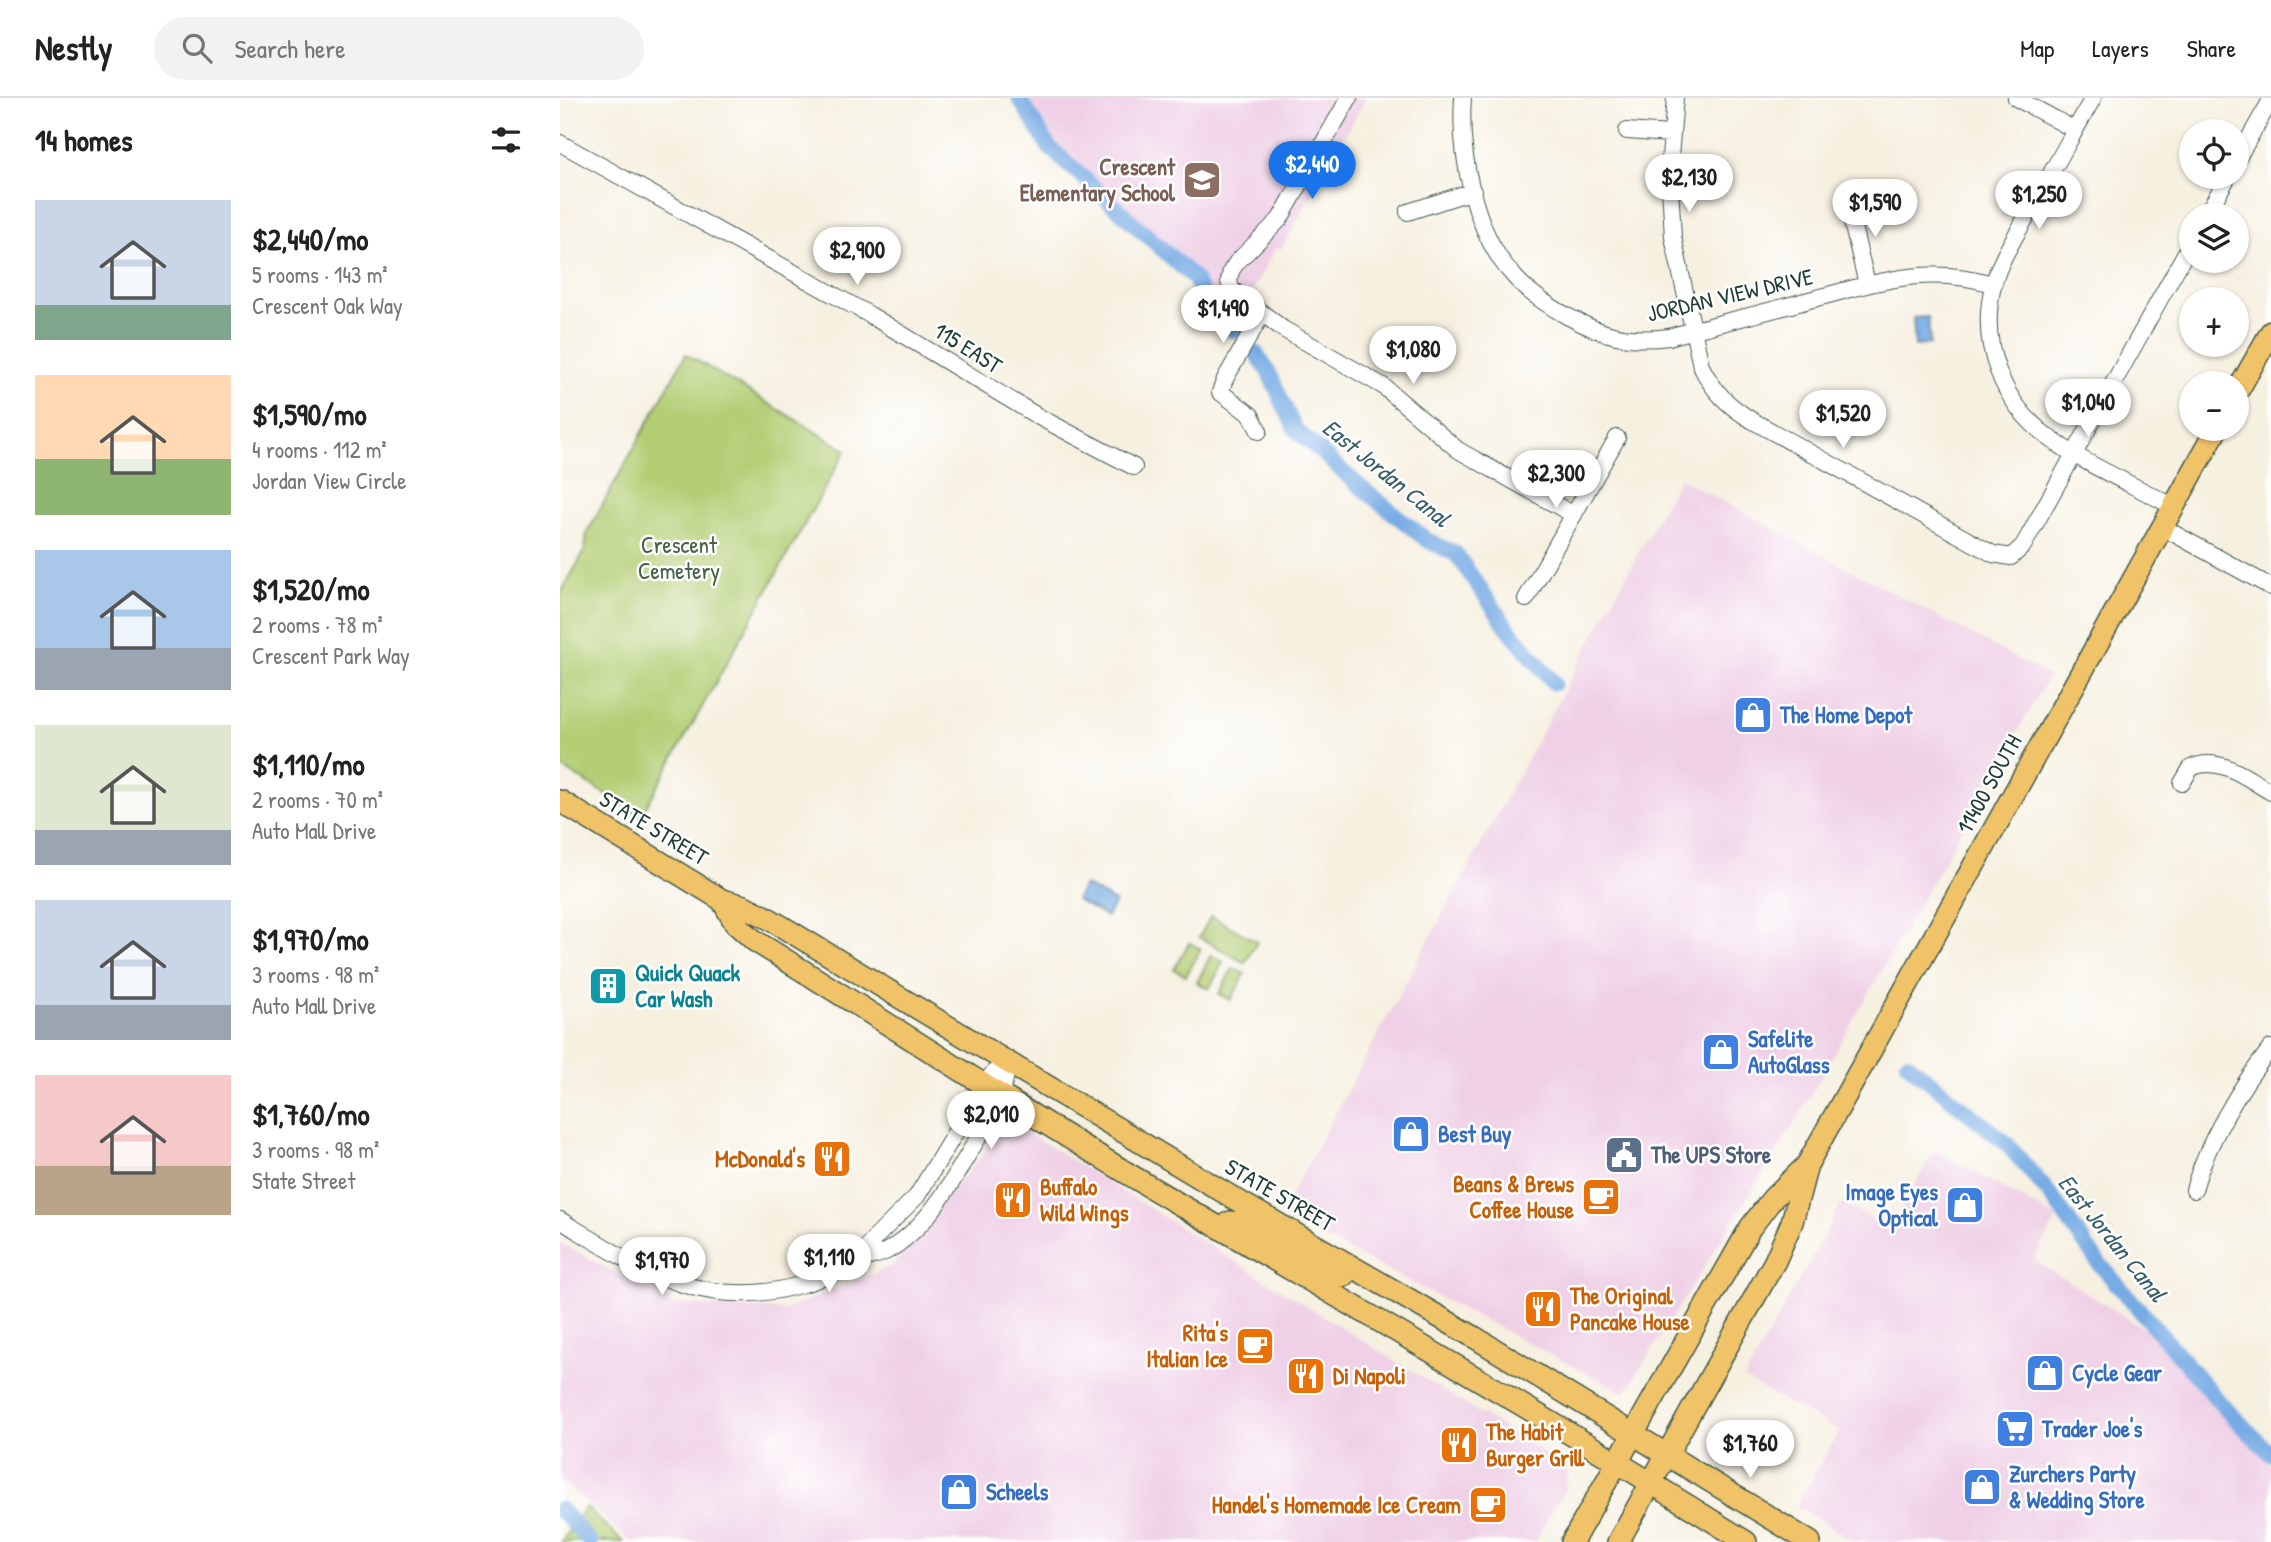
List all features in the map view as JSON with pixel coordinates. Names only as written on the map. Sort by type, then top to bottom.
[{"type":"main road","points":[[2249,371],[2271,332]]},
{"type":"main road","name":"11400 SOUTH","points":[[1618,1542],[1780,1252],[1798,1204],[1807,1165],[2210,441]]},
{"type":"main road","name":"STATE STREET","points":[[560,801],[722,900],[744,906],[766,917],[1633,1433],[1810,1542]]},
{"type":"main road","name":"STATE STREET","points":[[722,900],[735,923],[755,941],[992,1090],[1222,1229],[1617,1461],[1746,1542]]},
{"type":"main road","name":"11400 SOUTH","points":[[1572,1542],[1750,1228],[1773,1198],[1807,1165]]},
{"type":"main road","points":[[1222,1229],[1230,1222],[1241,1223],[1324,1267],[1405,1298]]},
{"type":"street","points":[[1349,98],[1280,219],[1231,271],[1231,289],[1262,314],[1383,386],[1438,435],[1468,456],[1574,515]]},
{"type":"street","name":"JORDAN VIEW DRIVE","points":[[1463,98],[1461,125],[1473,191],[1498,256],[1528,290],[1588,327],[1625,339],[1646,340],[1692,331],[1867,284],[1919,275],[1946,274],[1993,284]]},
{"type":"street","points":[[1675,98],[1670,134],[1669,191],[1673,237],[1692,331],[1701,366],[1709,383],[1736,411],[1993,554],[2011,557],[2023,546],[2179,265]]},
{"type":"street","points":[[2016,98],[2075,130]]},
{"type":"street","points":[[2093,98],[2010,246],[1993,284],[1989,332],[1995,363],[2007,390],[2046,435],[2174,507]]},
{"type":"street","points":[[2249,138],[2271,100]]},
{"type":"street","points":[[1627,131],[1670,134]]},
{"type":"street","name":"115 EAST","points":[[560,143],[870,315],[982,384],[1134,467]]},
{"type":"street","points":[[1408,212],[1473,191]]},
{"type":"street","points":[[1846,202],[1867,284]]},
{"type":"street","points":[[1259,431],[1251,415],[1220,392],[1262,314]]},
{"type":"street","points":[[1527,599],[1617,438]]},
{"type":"street","points":[[2162,527],[2271,587]]},
{"type":"street","points":[[2182,783],[2191,768],[2208,763],[2230,769],[2271,792]]},
{"type":"street","points":[[2194,1190],[2205,1157],[2247,1081],[2270,1051]]},
{"type":"street","points":[[560,1220],[660,1277],[698,1289],[762,1292],[785,1289],[823,1277],[859,1260],[889,1250],[912,1231],[939,1202],[968,1156],[992,1090],[1005,1079],[1007,1062]]},
{"type":"shaded area","name":"Crescent Elementary School","points":[[1019,98],[1366,98],[1281,249],[1276,247],[1237,320],[1049,147]]},
{"type":"shaded area","points":[[1679,478],[2049,676],[1800,1114],[1625,1393],[1280,1215]]},
{"type":"shaded area","points":[[1009,1121],[1560,1463],[1568,1475],[1565,1490],[1534,1542],[631,1542],[560,1479],[560,1243],[673,1304],[785,1310],[892,1266]]},
{"type":"shaded area","points":[[1934,1150],[2057,1218],[2034,1260],[2157,1337],[2271,1466],[2271,1542],[1855,1542],[1796,1506],[1839,1431],[1744,1379],[1842,1203],[1891,1229]]},
{"type":"green space","name":"Crescent Cemetery","points":[[686,354],[846,450],[641,816],[560,766],[560,595],[585,550],[587,533]]},
{"type":"green space","points":[[1211,916],[1257,942],[1245,963],[1199,937]]},
{"type":"green space","points":[[1189,943],[1201,949],[1186,976],[1174,969]]},
{"type":"green space","points":[[1211,955],[1223,962],[1209,989],[1197,982]]},
{"type":"green space","points":[[1233,968],[1245,974],[1231,1000],[1219,994]]},
{"type":"green space","points":[[586,1507],[623,1542],[561,1542]]},
{"type":"water","points":[[1928,317],[1930,344],[1915,346],[1913,318]]},
{"type":"water","points":[[1084,885],[1115,902],[1107,917],[1076,900]]},
{"type":"waterway","name":"East Jordan Canal","points":[[1019,98],[1049,147],[1194,278],[1205,300],[1234,331]]},
{"type":"waterway","name":"East Jordan Canal","points":[[1256,353],[1269,373],[1295,429],[1358,485],[1427,540],[1456,554],[1507,627],[1554,683]]},
{"type":"waterway","name":"East Jordan Canal","points":[[1907,1063],[2006,1143],[2049,1193],[2097,1261],[2222,1405],[2271,1454]]},
{"type":"waterway","points":[[560,1509],[590,1542]]},
{"type":"place","name":"Crescent Elementary School","points":[[1202,180]]},
{"type":"place","name":"The Home Depot","points":[[1753,715]]},
{"type":"place","name":"Quick Quack Car Wash","points":[[608,986]]},
{"type":"place","name":"Safelite AutoGlass","points":[[1721,1052]]},
{"type":"place","name":"Best Buy","points":[[1411,1134]]},
{"type":"place","name":"The UPS Store","points":[[1624,1155]]},
{"type":"place","name":"McDonald's","points":[[832,1159]]},
{"type":"place","name":"Beans & Brews Coffee House","points":[[1601,1197]]},
{"type":"place","name":"Buffalo Wild Wings","points":[[1013,1200]]},
{"type":"place","name":"Image Eyes Optical","points":[[1965,1205]]},
{"type":"place","name":"The Original Pancake House","points":[[1543,1309]]},
{"type":"place","name":"Rita's Italian Ice","points":[[1255,1346]]},
{"type":"place","name":"Cycle Gear","points":[[2045,1373]]},
{"type":"place","name":"Di Napoli","points":[[1306,1376]]},
{"type":"place","name":"Trader Joe's","points":[[2015,1429]]},
{"type":"place","name":"The Habit Burger Grill","points":[[1459,1445]]},
{"type":"place","name":"Zurchers Party & Wedding Store","points":[[1982,1487]]},
{"type":"place","name":"Scheels","points":[[959,1492]]},
{"type":"place","name":"Handel's Homemade Ice Cream","points":[[1488,1505]]}]
